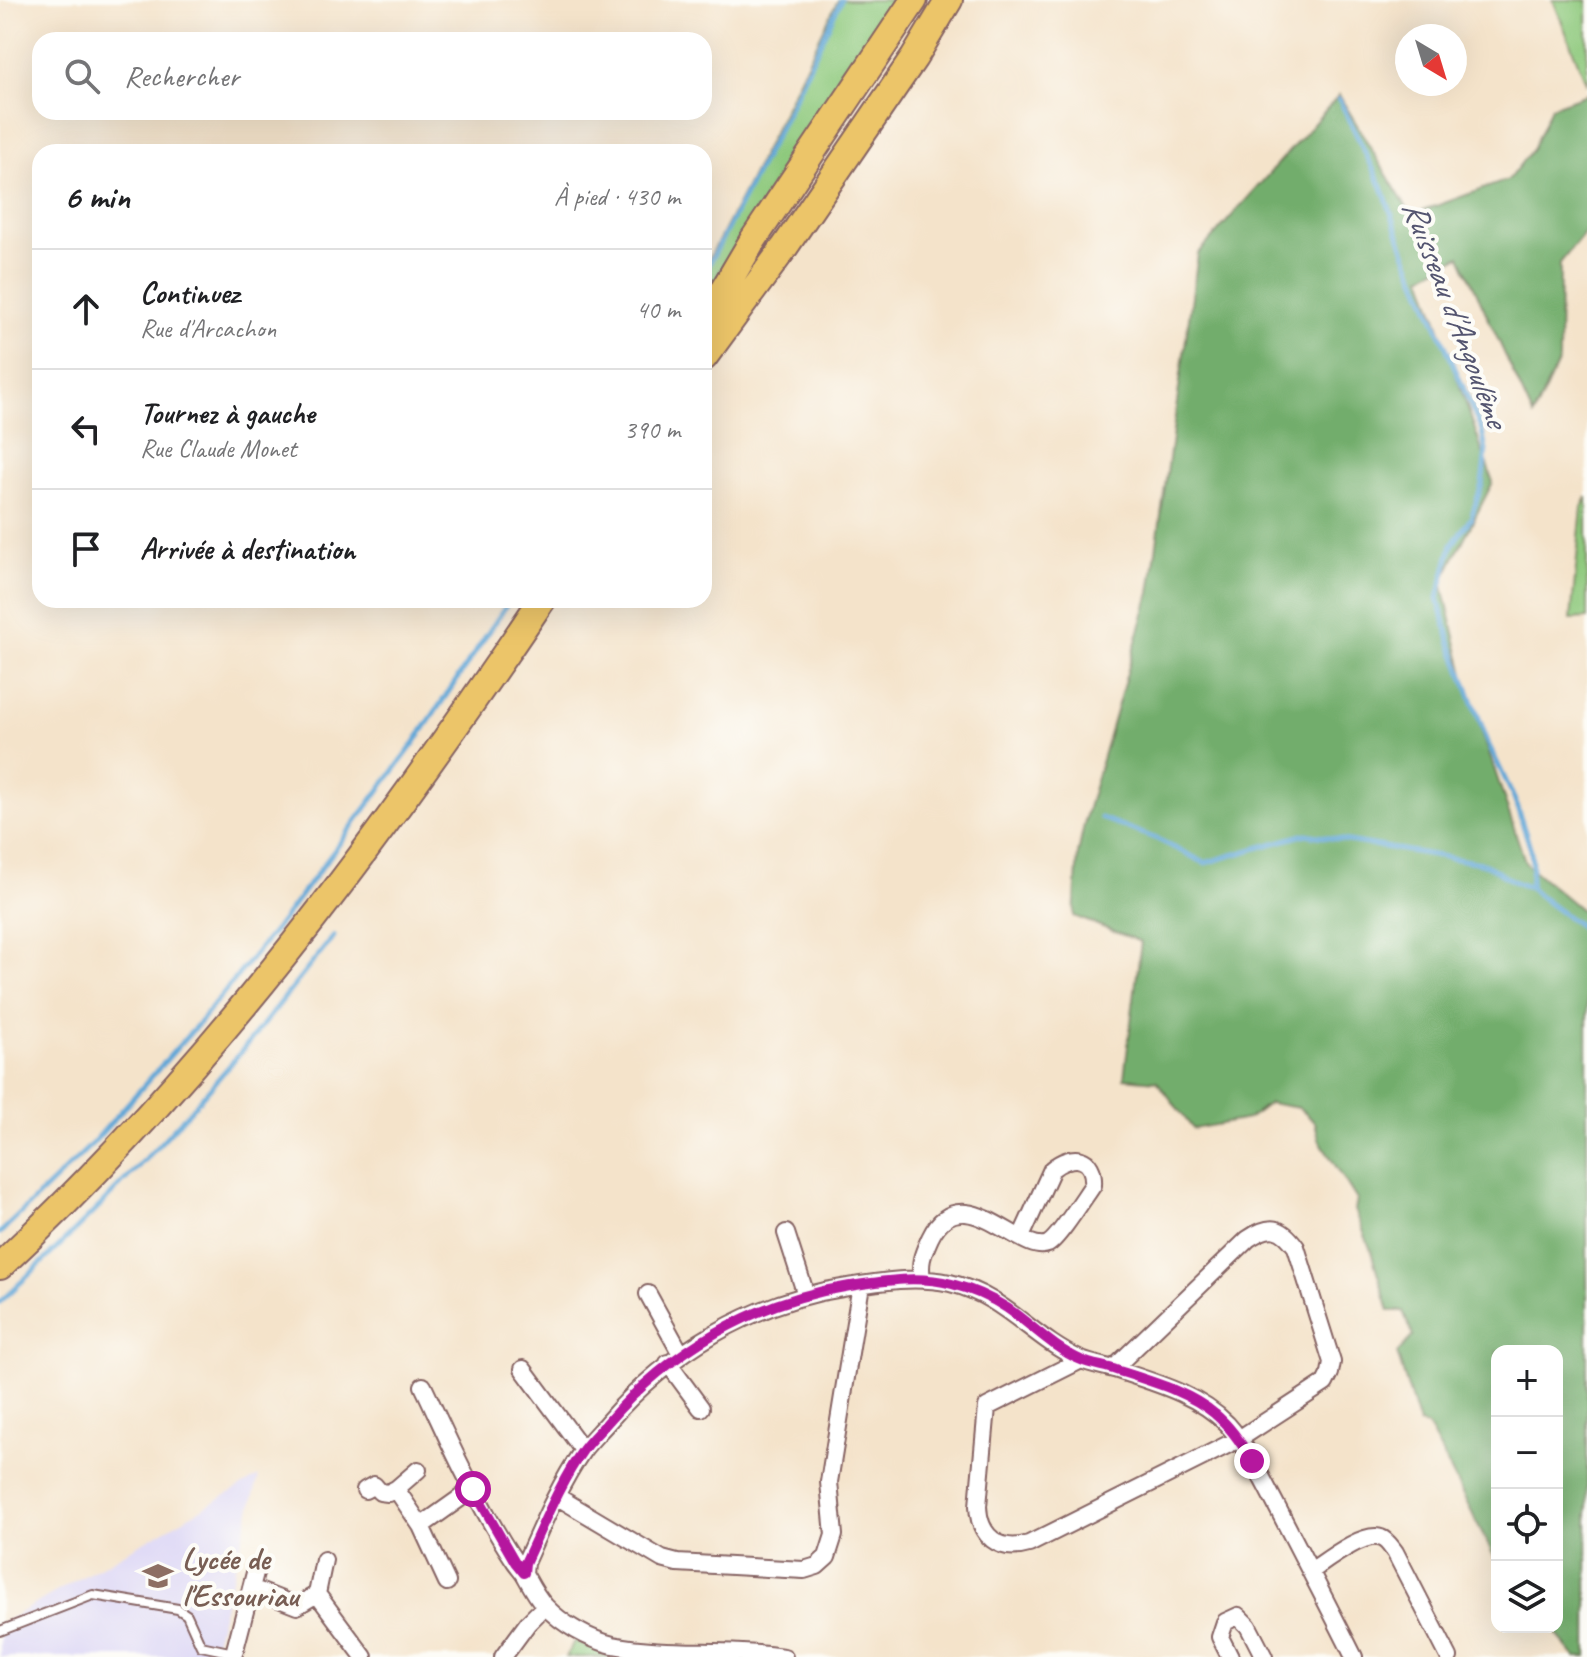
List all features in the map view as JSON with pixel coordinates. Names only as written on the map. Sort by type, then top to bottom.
[{"type":"main road","points":[[712,309],[753,240],[914,0]]},
{"type":"main road","points":[[712,346],[784,248],[914,58],[949,0]]},
{"type":"main road","points":[[0,1266],[101,1167],[236,1018],[394,813],[536,608]]},
{"type":"street","points":[[922,1279],[920,1266],[923,1254],[934,1231],[952,1215],[966,1212],[1036,1245],[1049,1244],[1093,1185],[1094,1174],[1090,1165],[1082,1159],[1071,1158],[1052,1169],[1021,1237]]},
{"type":"street","points":[[1081,1360],[987,1407],[978,1518],[992,1540],[1016,1548],[1029,1544],[1239,1439],[1325,1383],[1332,1362],[1296,1247],[1278,1229],[1268,1229],[1248,1239],[1113,1369]]},
{"type":"street","points":[[786,1233],[806,1295]]},
{"type":"street","points":[[524,1573],[525,1563],[556,1496],[583,1450],[640,1387],[675,1359],[743,1319],[806,1295],[922,1279],[951,1284],[988,1297],[1081,1360],[1197,1400],[1215,1413],[1239,1439],[1354,1657]]},
{"type":"street","points":[[556,1496],[662,1559],[677,1563],[804,1570],[817,1566],[827,1557],[834,1535],[829,1482],[861,1285]]},
{"type":"street","points":[[648,1294],[675,1359],[701,1408]]},
{"type":"street","points":[[523,1369],[583,1450]]},
{"type":"street","points":[[423,1386],[473,1489],[530,1588],[545,1606],[584,1635],[617,1646],[775,1656]]},
{"type":"street","points":[[365,1490],[374,1485],[380,1492],[388,1493],[418,1470]]},
{"type":"street","points":[[396,1489],[421,1526],[447,1582]]},
{"type":"street","points":[[421,1526],[473,1489]]},
{"type":"street","points":[[1311,1571],[1358,1541],[1380,1537],[1395,1552],[1449,1657]]},
{"type":"street","points":[[251,1588],[297,1606],[317,1594],[324,1560]]},
{"type":"street","points":[[233,1655],[256,1569]]},
{"type":"street","points":[[317,1594],[364,1657]]},
{"type":"street","points":[[503,1657],[545,1606]]},
{"type":"street","points":[[1230,1657],[1220,1637],[1225,1622],[1238,1616],[1248,1626],[1264,1657]]},
{"type":"lane","points":[[0,1631],[93,1595],[178,1609],[187,1615],[201,1646],[198,1657]]},
{"type":"lane","points":[[201,1646],[233,1655]]},
{"type":"shaded area","name":"Lycée de l'Essouriau","points":[[259,1476],[211,1657],[0,1657],[0,1624]]},
{"type":"green space","points":[[838,0],[904,0],[712,292],[712,253]]},
{"type":"green space","points":[[1553,0],[1587,0],[1587,85]]},
{"type":"green space","points":[[1587,94],[1587,230],[1560,263],[1559,360],[1533,416],[1460,256],[1422,276],[1493,482],[1442,582],[1467,687],[1526,864],[1587,915],[1587,1657],[1576,1657],[1555,1633],[1563,1633],[1563,1345],[1491,1345],[1491,1550],[1432,1434],[1426,1426],[1419,1424],[1397,1353],[1413,1336],[1403,1311],[1389,1311],[1355,1210],[1357,1200],[1319,1139],[1315,1122],[1299,1108],[1269,1103],[1248,1119],[1193,1129],[1157,1081],[1124,1078],[1141,942],[1074,916],[1078,854],[1086,815],[1150,593],[1198,254],[1339,95],[1411,215],[1508,180],[1533,148],[1551,107]]},
{"type":"green space","points":[[1587,497],[1587,618],[1571,619],[1582,507]]},
{"type":"green space","points":[[574,1641],[613,1657],[566,1657]]},
{"type":"waterway","points":[[712,258],[841,0]]},
{"type":"waterway","name":"Ruisseau d'Angoulême","points":[[1339,99],[1382,187],[1405,252],[1482,431],[1486,451],[1482,484],[1471,518],[1452,545],[1438,598],[1450,641],[1489,745],[1514,798],[1531,850],[1530,887],[1587,932]]},
{"type":"waterway","points":[[0,1233],[92,1144],[199,1023],[277,927],[413,745],[505,608]]},
{"type":"waterway","points":[[1101,818],[1157,839],[1205,863],[1306,834],[1481,863],[1516,883],[1530,887]]},
{"type":"waterway","points":[[0,1302],[91,1215],[179,1123],[247,1045],[334,936]]},
{"type":"place","name":"Lycée de l'Essouriau","points":[[158,1576]]},
{"type":"route","points":[[473,1489],[524,1573],[525,1563],[556,1496],[583,1450],[640,1387],[681,1354],[743,1319],[806,1295],[895,1280],[922,1279],[951,1284],[988,1297],[1081,1360],[1197,1400],[1228,1425],[1252,1461]]}]
